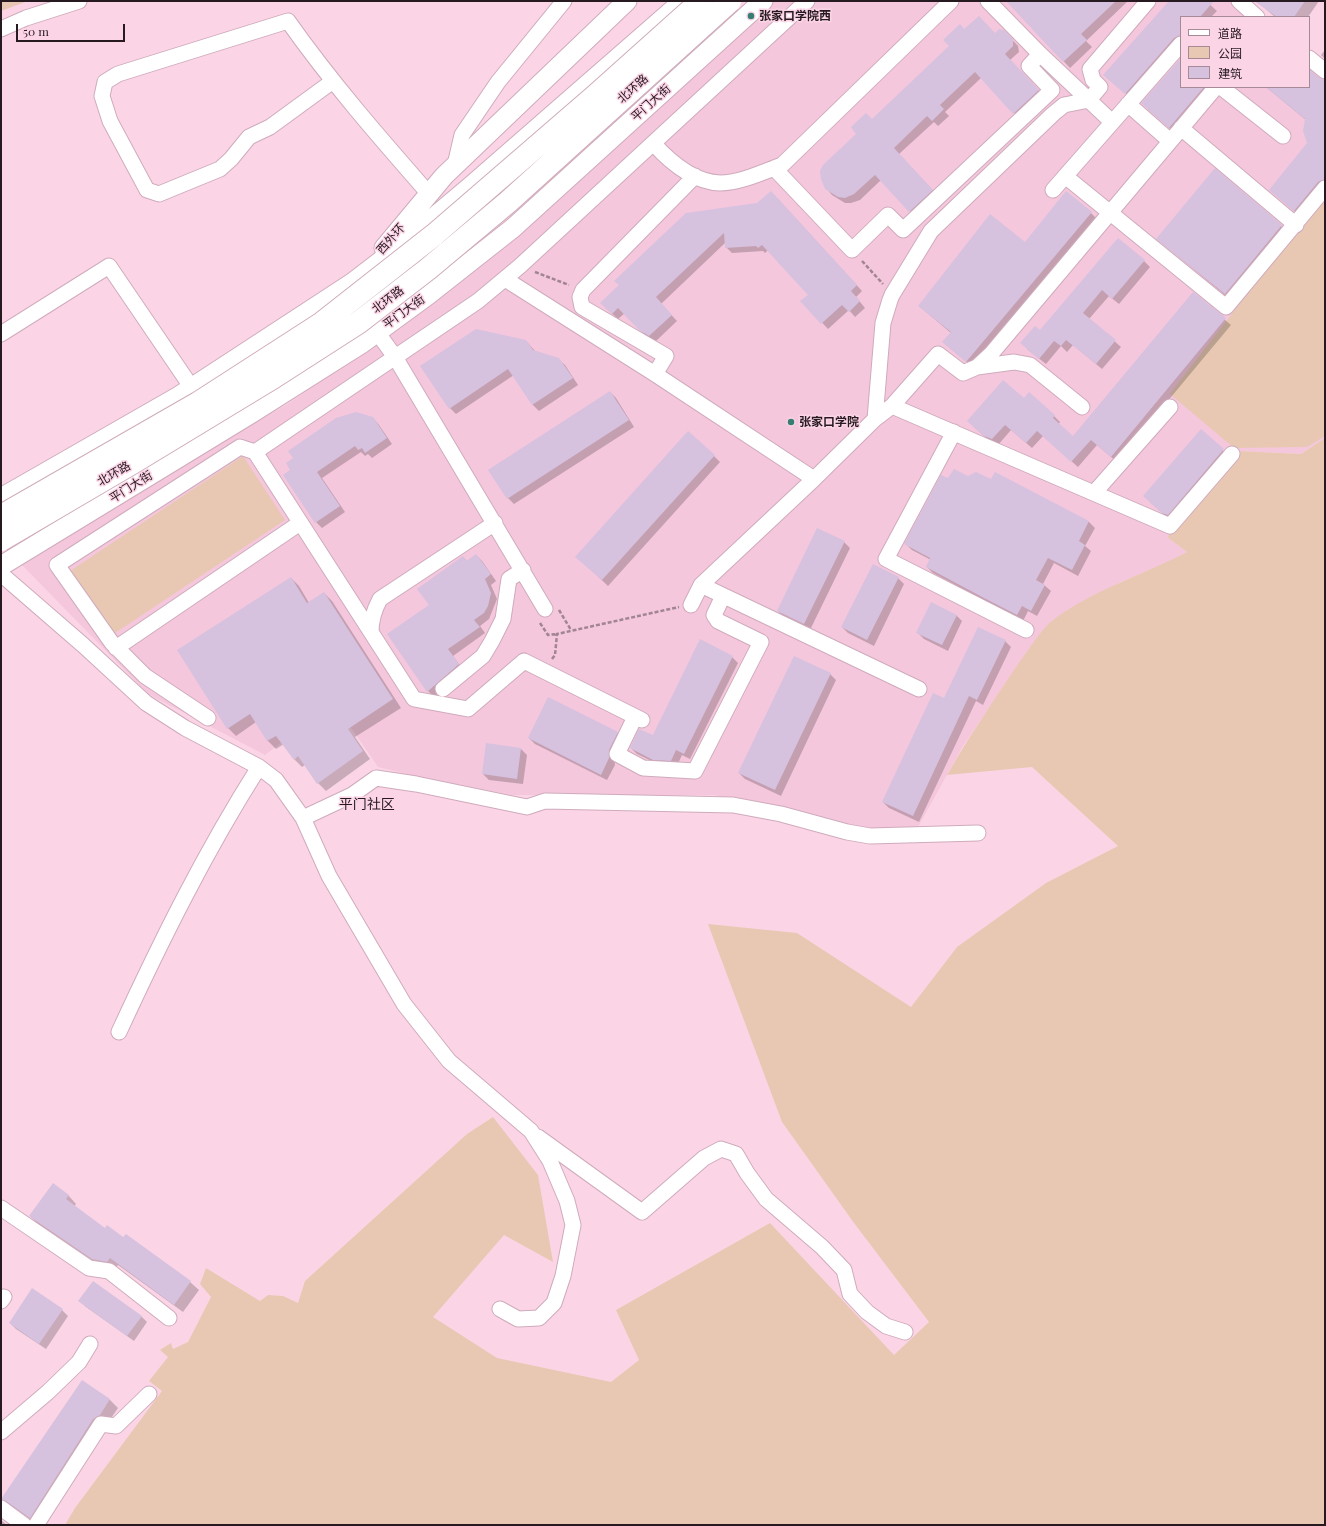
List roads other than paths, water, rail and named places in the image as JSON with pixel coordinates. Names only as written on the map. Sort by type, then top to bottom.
[{"type":"highway","name":"北环路","points":[[1,516],[198,403],[322,323],[434,235],[596,95],[701,1]]},
{"type":"highway","name":"北环路","points":[[1,540],[141,458],[274,377],[358,323],[428,269],[508,202],[730,1]]},
{"type":"main road","name":"西外环","points":[[352,283],[455,165],[627,1]]},
{"type":"main road","points":[[38,545],[4,496],[192,388],[352,283],[395,250],[471,186],[683,1]]},
{"type":"main road","name":"平门大街","points":[[1,566],[38,545],[252,413],[380,329],[428,295],[513,228],[763,1]]},
{"type":"main road","points":[[352,283],[380,329]]},
{"type":"street","points":[[1,29],[26,18],[79,1]]},
{"type":"street","points":[[455,165],[462,135],[498,82],[564,1]]},
{"type":"street","points":[[255,452],[478,301],[505,279],[807,1]]},
{"type":"street","points":[[653,143],[662,153],[676,164],[704,181],[721,183],[748,178],[782,165],[951,1]]},
{"type":"street","points":[[988,1],[1040,54],[1112,122]]},
{"type":"street","points":[[875,419],[883,323],[892,295],[931,231],[1053,114],[1064,105],[1089,100],[1100,87],[1092,80],[1090,69],[1148,1]]},
{"type":"street","points":[[1239,1],[1256,16]]},
{"type":"street","points":[[333,81],[270,127],[249,137],[232,159],[220,169],[159,194],[147,190],[110,121],[102,96],[105,82],[118,74],[288,21],[305,46],[333,81],[357,112],[429,194]]},
{"type":"street","points":[[1053,190],[1180,45]]},
{"type":"street","points":[[774,168],[852,250],[888,215],[903,230],[1052,90],[1029,66],[1040,54]]},
{"type":"street","points":[[1310,59],[1325,71]]},
{"type":"street","points":[[977,367],[990,354],[1215,88]]},
{"type":"street","points":[[1222,88],[1283,136]]},
{"type":"street","points":[[1128,104],[1170,141]]},
{"type":"street","points":[[1181,128],[1296,225]]},
{"type":"street","points":[[655,374],[666,356],[582,307],[580,297],[583,290],[695,176]]},
{"type":"street","points":[[1065,176],[1226,307],[1296,225],[1325,188]]},
{"type":"street","points":[[1,334],[109,266],[192,388]]},
{"type":"street","points":[[505,279],[655,374],[814,479]]},
{"type":"street","points":[[380,329],[395,357],[545,609]]},
{"type":"street","points":[[691,605],[701,585],[814,479],[875,419],[892,406],[938,354],[963,373],[977,367],[1014,362],[1030,365],[1082,407]]},
{"type":"street","points":[[892,406],[1170,526],[1232,454]]},
{"type":"street","points":[[1094,493],[1170,407]]},
{"type":"street","points":[[954,432],[886,559],[1026,630]]},
{"type":"street","points":[[208,718],[145,676],[116,648],[57,565],[240,447],[255,452],[414,699],[468,710],[524,661],[638,718],[617,754],[643,768],[695,771],[761,642],[718,621],[714,615],[723,596]]},
{"type":"street","points":[[116,648],[300,523]]},
{"type":"street","points":[[371,632],[371,619],[374,609],[380,599],[495,523]]},
{"type":"street","points":[[443,689],[483,656],[503,620],[509,579],[523,570]]},
{"type":"street","points":[[1,574],[146,702],[185,728],[259,767],[276,780],[303,818],[329,876],[404,1004],[449,1061],[531,1131],[642,1212],[704,1158],[721,1149],[736,1154],[747,1173],[766,1199],[822,1247],[844,1270],[850,1294],[858,1303],[867,1312],[886,1326],[906,1332]]},
{"type":"street","points":[[701,585],[919,689]]},
{"type":"street","points":[[119,1032],[162,939],[206,855],[259,767]]},
{"type":"street","points":[[303,818],[352,795],[376,778],[416,784],[527,807],[545,800],[733,805],[781,814],[847,832],[870,836],[978,833]]},
{"type":"street","points":[[500,1309],[518,1319],[539,1318],[554,1303],[569,1251],[573,1225],[567,1201],[550,1161],[531,1131]]},
{"type":"street","points":[[1,1208],[89,1268],[109,1271],[169,1318]]},
{"type":"street","points":[[1,1432],[48,1392],[79,1362],[90,1344]]},
{"type":"street","points":[[36,1525],[101,1424],[116,1426],[149,1394]]},
{"type":"street","points":[[1,1508],[24,1525]]},
{"type":"place","name":"张家口学院西","points":[[751,16]]},
{"type":"place","name":"张家口学院","points":[[791,422]]},
{"type":"district","name":"平门社区","points":[[367,805]]}]
